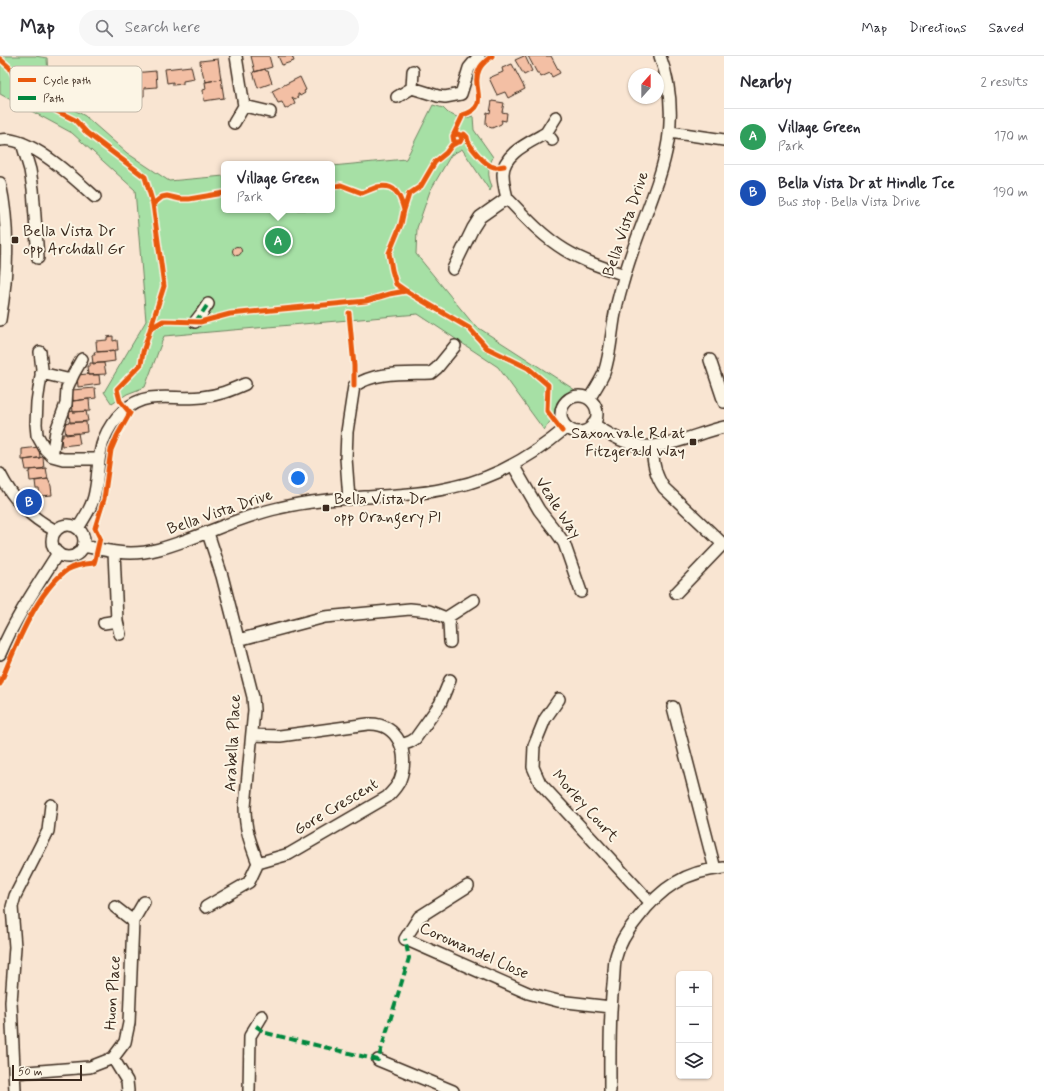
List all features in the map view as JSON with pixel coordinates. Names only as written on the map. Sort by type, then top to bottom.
[{"type":"street","points":[[234,123],[244,106],[236,56]]},
{"type":"street","points":[[397,97],[412,88],[445,97],[461,94],[469,68],[478,56]]},
{"type":"street","name":"Bella Vista Drive","points":[[589,399],[606,367],[614,317],[625,275],[666,155],[670,132],[670,108],[668,84],[660,56]]},
{"type":"street","points":[[412,88],[413,71]]},
{"type":"street","points":[[244,106],[270,112]]},
{"type":"street","points":[[556,116],[549,136],[515,152],[504,166],[503,173],[507,198],[544,235],[565,250],[598,266],[625,275]]},
{"type":"street","points":[[670,132],[724,140]]},
{"type":"street","points":[[0,140],[5,139],[22,143],[57,163],[95,197]]},
{"type":"street","points":[[22,143],[30,170],[33,189],[38,258]]},
{"type":"street","points":[[0,184],[6,225],[4,259],[5,292],[0,320]]},
{"type":"street","points":[[453,269],[480,217],[507,198]]},
{"type":"street","points":[[195,322],[208,304]]},
{"type":"street","points":[[349,498],[346,458],[347,432],[354,386],[363,380],[375,376],[431,373],[455,346]]},
{"type":"street","points":[[40,352],[42,373],[37,402],[36,424],[37,435],[44,449],[52,456],[64,459],[99,460]]},
{"type":"street","points":[[52,456],[56,431],[66,404],[68,388],[82,359]]},
{"type":"street","points":[[710,360],[719,372],[724,402]]},
{"type":"street","points":[[42,373],[71,380]]},
{"type":"street","points":[[78,528],[91,505],[95,493],[100,450],[110,427],[125,409],[148,398],[201,397],[225,393],[245,384]]},
{"type":"street","points":[[576,396],[589,399],[594,404],[597,412],[593,424],[588,429],[580,431],[574,431],[567,427],[563,421],[561,413],[566,402],[576,396]]},
{"type":"street","points":[[593,424],[626,443],[639,446],[652,446],[674,442],[724,427]]},
{"type":"street","name":"Bella Vista Drive","points":[[84,546],[114,552],[132,553],[155,550],[278,508],[308,502],[453,488],[489,476],[513,465],[544,446],[567,427]]},
{"type":"street","points":[[652,446],[655,469],[660,483],[723,544],[676,593]]},
{"type":"street","name":"Veale Way","points":[[513,465],[539,510],[558,533],[564,543],[581,592]]},
{"type":"street","points":[[0,474],[12,493],[26,510],[35,519],[56,531]]},
{"type":"street","points":[[64,525],[72,525],[78,528],[84,538],[84,546],[80,552],[75,556],[64,556],[58,553],[52,544],[52,537],[56,531],[64,525]]},
{"type":"street","name":"Arabella Place","points":[[208,533],[222,576],[253,698],[252,735],[245,823],[248,837],[258,863]]},
{"type":"street","points":[[114,552],[117,621],[120,634]]},
{"type":"street","points":[[0,654],[3,636],[58,553]]},
{"type":"street","points":[[446,618],[474,600]]},
{"type":"street","points":[[238,640],[325,617],[410,609],[429,611],[446,618],[449,622],[450,642]]},
{"type":"street","points":[[104,623],[117,621]]},
{"type":"street","points":[[401,746],[415,739],[440,704],[450,680]]},
{"type":"street","name":"Morley Court","points":[[559,699],[544,719],[534,746],[533,767],[540,783],[650,902]]},
{"type":"street","points":[[610,1091],[611,1007],[615,960],[625,934],[650,902],[675,883],[687,877],[719,868],[673,708]]},
{"type":"street","name":"Gore Crescent","points":[[252,735],[280,736],[374,723],[380,724],[396,734],[401,746],[403,766],[402,774],[397,786],[387,797],[289,854],[258,863]]},
{"type":"street","points":[[15,1091],[11,1002],[15,947],[12,907],[48,831],[51,806]]},
{"type":"street","points":[[206,907],[249,882],[258,863]]},
{"type":"street","name":"Coromandel Close","points":[[468,886],[419,917],[405,939],[528,993],[558,1001],[611,1007]]},
{"type":"street","name":"Huon Place","points":[[113,1058],[125,1042],[129,1023],[133,921],[144,902]]},
{"type":"street","points":[[115,907],[133,921]]},
{"type":"street","points":[[249,1091],[250,1036],[262,1016]]},
{"type":"street","points":[[15,1073],[90,1067],[113,1058],[128,1081],[128,1091]]},
{"type":"street","points":[[378,1060],[453,1091]]},
{"type":"green space","points":[[2,56],[35,56],[47,58],[47,66],[10,66],[10,99],[0,94],[0,60]]},
{"type":"green space","points":[[433,105],[443,108],[448,113],[457,117],[466,118],[473,116],[474,130],[493,157],[489,172],[489,178],[492,186],[490,191],[462,149],[451,155],[430,191],[417,228],[416,254],[474,325],[575,390],[564,394],[557,402],[554,416],[544,430],[498,367],[418,314],[164,336],[145,387],[127,394],[112,404],[104,392],[146,321],[135,190],[72,133],[33,112],[78,112],[85,116],[127,153],[169,181],[221,176],[221,213],[335,213],[335,166],[406,159]]},
{"type":"building","points":[[251,56],[269,56],[272,67],[255,72]]},
{"type":"building","points":[[278,56],[292,56],[294,61],[282,65]]},
{"type":"building","points":[[524,56],[532,71],[524,75],[515,60]]},
{"type":"building","points":[[528,56],[551,56],[560,73],[552,77],[550,73],[541,77],[539,73],[537,73]]},
{"type":"building","points":[[218,59],[221,79],[206,82],[201,70],[200,61]]},
{"type":"building","points":[[512,64],[525,89],[508,98],[505,92],[497,95],[489,78],[503,72],[502,68]]},
{"type":"building","points":[[191,66],[194,79],[183,81],[183,84],[173,85],[173,82],[167,83],[165,69]]},
{"type":"building","points":[[265,69],[268,71],[272,83],[258,88],[253,72]]},
{"type":"building","points":[[156,71],[157,87],[144,88],[144,96],[142,96],[142,72]]},
{"type":"building","points":[[300,77],[306,90],[304,91],[305,93],[300,96],[298,94],[298,97],[295,99],[292,97],[295,104],[285,109],[282,102],[278,103],[272,91]]},
{"type":"building","points":[[221,79],[224,98],[204,101],[203,90],[206,89],[205,82]]},
{"type":"building","points":[[492,101],[504,103],[502,112],[507,113],[506,121],[501,120],[501,124],[492,128],[486,124],[486,121],[487,112],[490,113]]},
{"type":"building","points":[[235,247],[239,247],[241,251],[239,255],[235,255],[233,253],[233,249]]},
{"type":"building","points":[[113,336],[113,341],[117,340],[118,350],[97,352],[96,341],[107,340],[107,337]]},
{"type":"building","points":[[114,351],[115,361],[93,364],[92,355],[95,355],[94,352]]},
{"type":"building","points":[[90,363],[104,363],[106,374],[88,375],[87,366],[90,366]]},
{"type":"building","points":[[77,375],[99,375],[100,384],[78,387]]},
{"type":"building","points":[[95,388],[96,398],[73,401],[72,390]]},
{"type":"building","points":[[89,399],[90,411],[73,412],[72,401]]},
{"type":"building","points":[[86,411],[88,421],[70,423],[69,412]]},
{"type":"building","points":[[86,422],[87,432],[66,435],[64,423]]},
{"type":"building","points":[[78,433],[80,444],[62,446],[61,437],[63,437],[63,434]]},
{"type":"building","points":[[39,447],[40,458],[22,460],[22,449]]},
{"type":"building","points":[[43,457],[44,469],[26,470],[24,460]]},
{"type":"building","points":[[46,468],[48,479],[30,481],[30,470]]},
{"type":"building","points":[[48,479],[51,486],[52,495],[40,496],[39,489],[36,489],[35,481]]},
{"type":"marked path","points":[[195,322],[208,304]]},
{"type":"marked path","points":[[256,1026],[266,1033],[378,1060],[409,958],[405,939]]},
{"type":"cycle path","points":[[455,135],[460,135],[462,138],[460,142],[454,142],[453,136],[463,115],[472,111],[476,107],[478,101],[477,76],[481,66],[492,56]]},
{"type":"cycle path","points":[[0,59],[10,68]]},
{"type":"cycle path","points":[[0,684],[27,622],[45,592],[70,568],[83,564],[94,563],[100,538],[95,528],[104,499],[111,450],[130,413],[120,401],[117,389],[141,364],[143,352],[164,286],[153,204],[145,177],[87,133],[75,120],[59,112]]},
{"type":"cycle path","points":[[462,135],[464,134],[467,137],[473,150],[486,163],[495,167],[504,166]]},
{"type":"cycle path","points":[[335,186],[341,185],[362,193],[377,187],[388,187],[396,191],[404,210],[409,194],[421,186],[435,162],[446,153],[452,145],[456,143]]},
{"type":"cycle path","points":[[153,204],[162,197],[167,196],[180,199],[189,199],[221,194]]},
{"type":"cycle path","points":[[404,210],[401,224],[389,253],[396,284],[406,291]]},
{"type":"cycle path","points":[[151,328],[163,321],[200,322],[230,314],[366,301],[389,294],[406,291],[469,328],[487,348],[528,368],[548,385],[547,411],[562,431]]},
{"type":"cycle path","points":[[349,313],[354,366],[354,386]]},
{"type":"place","name":"Bella Vista Dr opp Archdall Gr","points":[[15,240]]},
{"type":"place","name":"Village Green","points":[[278,241]]},
{"type":"place","name":"Saxonvale Rd at Fitzgerald Way","points":[[693,442]]},
{"type":"place","name":"Bella Vista Dr at Hindle Tce","points":[[29,502]]},
{"type":"place","name":"Bella Vista Dr opp Orangery Pl","points":[[326,508]]}]
